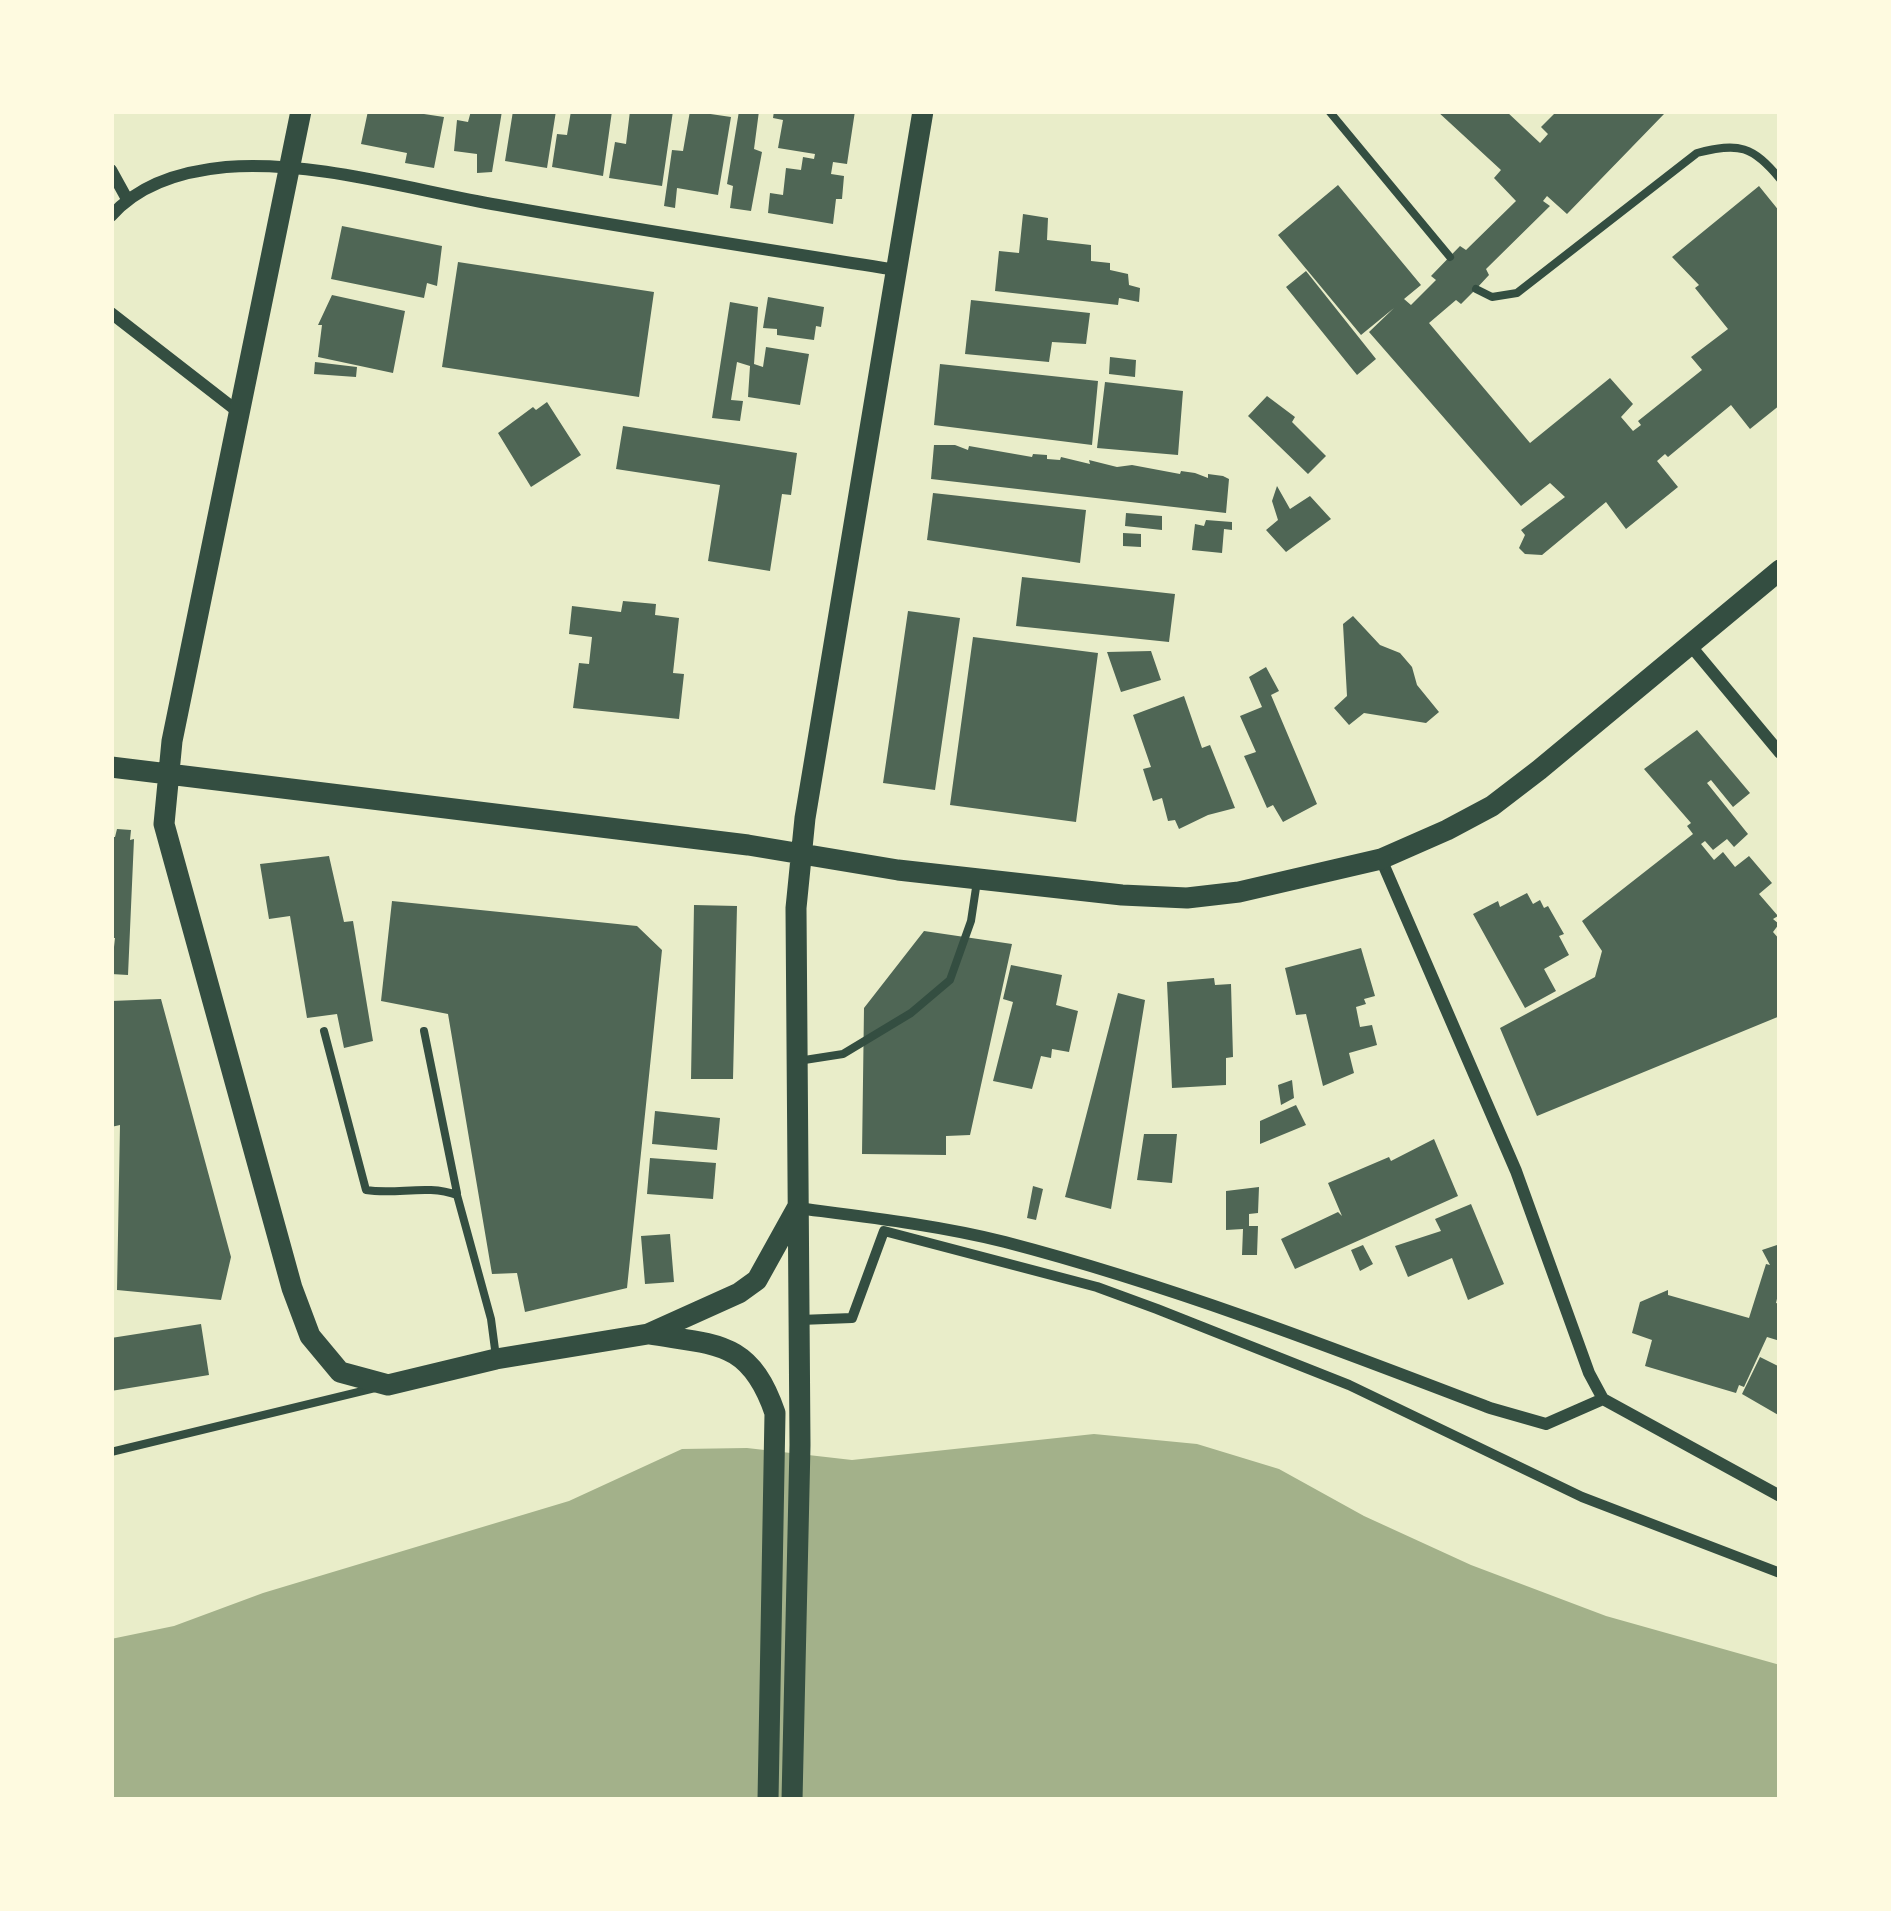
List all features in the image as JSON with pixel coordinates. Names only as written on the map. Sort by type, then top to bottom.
[{"type":"main road","points":[[302,111],[168,775],[164,824],[292,1288],[310,1336],[340,1372],[388,1385],[496,1358],[648,1334],[739,1293],[757,1280],[797,1208]]},
{"type":"main road","points":[[792,1800],[800,1445],[796,908],[923,111]]},
{"type":"main road","points":[[111,767],[467,808],[1122,895],[1187,898],[1239,892],[1382,859],[1492,806],[1780,570]]},
{"type":"main road","points":[[648,1334],[726,1346],[765,1385],[775,1413],[768,1800]]},
{"type":"street","points":[[111,216],[127,199],[191,172],[290,168],[898,270]]},
{"type":"street","points":[[111,170],[127,199]]},
{"type":"street","points":[[111,313],[241,415]]},
{"type":"street","points":[[1690,644],[1780,753]]},
{"type":"street","points":[[1382,859],[1516,1171],[1589,1373],[1603,1399],[1780,1496]]},
{"type":"street","points":[[797,1208],[1001,1241],[1103,1270],[1546,1424],[1603,1399]]},
{"type":"street","points":[[797,1320],[852,1318],[884,1231],[905,1236],[1097,1287],[1199,1326],[1348,1385],[1582,1497],[1780,1573]]},
{"type":"lane","points":[[1329,111],[1450,257]]},
{"type":"lane","points":[[1476,289],[1492,297],[1517,293],[1697,153],[1741,148],[1759,154],[1780,179]]},
{"type":"lane","points":[[796,1061],[843,1054],[911,1013],[950,980],[971,921],[977,878]]},
{"type":"lane","points":[[324,1031],[367,1190],[438,1188],[457,1195]]},
{"type":"lane","points":[[424,1031],[457,1195],[491,1318],[496,1358]]},
{"type":"lane","points":[[111,1452],[388,1385]]},
{"type":"shaded area","points":[[1094,1434],[1197,1444],[1279,1469],[1364,1516],[1471,1565],[1606,1616],[1780,1665],[1780,1800],[111,1800],[111,1639],[174,1626],[263,1593],[569,1501],[682,1449],[747,1448],[852,1460]]},
{"type":"building","points":[[368,111],[444,117],[434,168],[405,163],[407,153],[361,144]]},
{"type":"building","points":[[471,111],[502,111],[492,172],[477,173],[477,154],[454,151],[457,120],[468,122]]},
{"type":"building","points":[[513,111],[556,111],[547,168],[505,161]]},
{"type":"building","points":[[571,111],[612,111],[603,176],[552,167],[557,134],[567,135]]},
{"type":"building","points":[[630,111],[673,111],[662,186],[609,178],[615,142],[626,144]]},
{"type":"building","points":[[690,111],[731,117],[718,195],[677,188],[675,208],[664,206],[672,150],[683,151]]},
{"type":"building","points":[[739,111],[759,111],[754,149],[762,152],[751,211],[730,208],[733,186],[727,184]]},
{"type":"building","points":[[774,111],[855,111],[847,164],[833,162],[831,174],[844,176],[833,224],[768,213],[770,193],[783,195],[786,168],[801,170],[803,157],[814,159],[815,154],[778,148],[783,120],[773,118]]},
{"type":"building","points":[[1437,111],[1506,111],[1540,143],[1548,134],[1541,127],[1557,111],[1664,114],[1567,214],[1547,196],[1543,201],[1550,206],[1486,269],[1489,275],[1476,289],[1429,323],[1530,443],[1610,378],[1633,404],[1621,417],[1633,431],[1641,425],[1638,421],[1702,370],[1691,357],[1728,329],[1695,288],[1699,285],[1672,257],[1759,186],[1780,212],[1780,405],[1750,429],[1731,405],[1668,457],[1665,454],[1657,461],[1678,487],[1626,529],[1606,502],[1542,555],[1525,554],[1519,548],[1525,535],[1521,530],[1565,497],[1550,483],[1521,506],[1369,332],[1394,308],[1361,335],[1278,235],[1338,185],[1421,285],[1404,299],[1411,305],[1460,246],[1466,250],[1516,201],[1494,178],[1501,170]]},
{"type":"building","points":[[1023,214],[1048,218],[1047,240],[1091,245],[1091,261],[1110,263],[1110,270],[1128,274],[1129,285],[1140,288],[1139,302],[1119,298],[1118,305],[995,291],[999,251],[1019,253]]},
{"type":"building","points":[[342,226],[442,246],[437,286],[427,283],[424,298],[331,279]]},
{"type":"building","points":[[458,262],[654,292],[639,397],[442,367]]},
{"type":"building","points":[[1306,271],[1376,359],[1357,375],[1286,287]]},
{"type":"building","points":[[332,295],[405,311],[393,373],[318,357],[322,325],[318,325]]},
{"type":"building","points":[[768,297],[824,307],[814,340],[777,335],[777,329],[763,328]]},
{"type":"building","points":[[971,300],[1090,313],[1086,344],[1052,342],[1049,362],[965,354]]},
{"type":"building","points":[[730,302],[758,307],[754,364],[763,367],[766,347],[809,354],[800,405],[748,397],[750,366],[737,362],[731,400],[743,401],[740,421],[712,418]]},
{"type":"building","points":[[1110,357],[1136,360],[1135,377],[1109,374]]},
{"type":"building","points":[[315,362],[357,367],[356,377],[314,374]]},
{"type":"building","points":[[940,364],[1098,381],[1092,445],[934,425]]},
{"type":"building","points":[[1105,382],[1183,391],[1178,455],[1097,448]]},
{"type":"building","points":[[1267,396],[1295,417],[1292,422],[1326,456],[1308,474],[1248,416]]},
{"type":"building","points":[[547,402],[581,455],[531,487],[498,433]]},
{"type":"building","points":[[623,426],[797,453],[791,495],[782,494],[770,571],[708,561],[720,485],[616,469]]},
{"type":"building","points":[[934,445],[1223,476],[1229,479],[1226,513],[931,479]]},
{"type":"building","points":[[1277,486],[1290,509],[1310,496],[1331,519],[1286,552],[1266,530],[1278,520],[1272,501]]},
{"type":"building","points":[[933,493],[1086,510],[1080,563],[927,540]]},
{"type":"building","points":[[1126,513],[1162,516],[1162,530],[1125,526]]},
{"type":"building","points":[[1206,520],[1232,522],[1232,530],[1224,529],[1222,553],[1192,550],[1195,524],[1204,526]]},
{"type":"building","points":[[1123,533],[1141,534],[1141,547],[1123,546]]},
{"type":"building","points":[[1022,577],[1175,594],[1169,642],[1016,626]]},
{"type":"building","points":[[623,601],[656,604],[655,615],[679,618],[673,673],[684,674],[679,719],[573,708],[579,663],[589,664],[592,637],[569,634],[572,606],[621,612]]},
{"type":"building","points":[[908,611],[960,618],[935,790],[883,783]]},
{"type":"building","points":[[1353,616],[1380,645],[1400,653],[1412,667],[1417,685],[1439,712],[1426,723],[1364,713],[1349,725],[1334,708],[1347,696],[1343,624]]},
{"type":"building","points":[[973,637],[1098,653],[1076,822],[950,805]]},
{"type":"building","points":[[1151,651],[1161,680],[1121,692],[1107,652]]},
{"type":"building","points":[[1266,667],[1279,691],[1271,695],[1317,804],[1283,822],[1273,805],[1267,808],[1244,756],[1256,752],[1240,716],[1262,707],[1249,677]]},
{"type":"building","points":[[1184,696],[1202,748],[1210,745],[1235,808],[1179,829],[1175,820],[1168,821],[1162,798],[1153,801],[1143,769],[1151,767],[1133,715]]},
{"type":"building","points":[[1697,730],[1750,793],[1733,807],[1711,780],[1707,783],[1748,834],[1734,847],[1727,839],[1713,850],[1705,841],[1701,844],[1714,860],[1723,852],[1735,867],[1749,856],[1772,883],[1759,894],[1778,916],[1773,919],[1779,924],[1773,932],[1780,940],[1780,1016],[1537,1116],[1500,1028],[1595,977],[1602,951],[1582,921],[1693,834],[1687,826],[1691,823],[1644,769]]},
{"type":"building","points":[[117,829],[131,830],[130,840],[134,839],[128,975],[111,974],[115,938],[111,938],[111,837]]},
{"type":"building","points":[[329,856],[344,922],[353,921],[373,1041],[344,1048],[337,1014],[307,1018],[290,916],[269,919],[260,864]]},
{"type":"building","points":[[1527,893],[1533,904],[1540,900],[1544,908],[1548,906],[1564,934],[1559,936],[1569,955],[1544,969],[1556,991],[1525,1008],[1473,914]]},
{"type":"building","points":[[392,901],[637,926],[662,950],[627,1288],[525,1312],[517,1273],[492,1274],[448,1014],[381,1001]]},
{"type":"building","points":[[694,905],[737,906],[733,1079],[691,1079]]},
{"type":"building","points":[[924,931],[1012,944],[970,1135],[946,1136],[946,1155],[862,1154],[864,1008]]},
{"type":"building","points":[[1361,948],[1375,996],[1356,1007],[1360,1027],[1372,1025],[1377,1045],[1349,1053],[1354,1073],[1323,1086],[1306,1014],[1296,1015],[1285,968]]},
{"type":"building","points":[[1011,965],[1062,975],[1056,1005],[1078,1011],[1069,1052],[1052,1049],[1051,1058],[1041,1056],[1032,1089],[993,1081],[1013,1002],[1003,999]]},
{"type":"building","points":[[1214,978],[1215,985],[1231,984],[1233,1057],[1226,1058],[1226,1085],[1172,1088],[1167,982]]},
{"type":"building","points":[[1118,993],[1145,1000],[1111,1209],[1065,1197]]},
{"type":"building","points":[[161,999],[231,1257],[221,1300],[117,1290],[120,1125],[111,1127],[111,1001]]},
{"type":"building","points":[[1292,1080],[1294,1098],[1281,1105],[1278,1085]]},
{"type":"building","points":[[1296,1105],[1306,1125],[1260,1144],[1260,1121]]},
{"type":"building","points":[[655,1111],[720,1118],[717,1150],[652,1144]]},
{"type":"building","points":[[1144,1134],[1177,1134],[1172,1183],[1137,1180]]},
{"type":"building","points":[[1434,1139],[1458,1196],[1295,1269],[1281,1239],[1338,1212],[1342,1216],[1328,1183],[1389,1157],[1391,1161]]},
{"type":"building","points":[[650,1158],[716,1163],[713,1199],[647,1194]]},
{"type":"building","points":[[1033,1186],[1043,1189],[1036,1220],[1027,1218]]},
{"type":"building","points":[[1259,1187],[1258,1213],[1249,1214],[1249,1226],[1258,1226],[1257,1255],[1242,1255],[1243,1229],[1226,1230],[1226,1191]]},
{"type":"building","points":[[1471,1204],[1504,1284],[1468,1300],[1452,1258],[1408,1277],[1395,1246],[1441,1231],[1435,1219]]},
{"type":"building","points":[[670,1234],[674,1282],[645,1284],[641,1236]]},
{"type":"building","points":[[1780,1244],[1776,1303],[1780,1304],[1780,1341],[1767,1337],[1744,1387],[1739,1385],[1736,1393],[1645,1366],[1652,1340],[1632,1333],[1640,1302],[1668,1290],[1668,1295],[1749,1318],[1766,1264],[1770,1265],[1762,1250]]},
{"type":"building","points":[[1363,1245],[1373,1264],[1360,1271],[1351,1250]]},
{"type":"building","points":[[201,1324],[209,1375],[111,1391],[111,1338]]},
{"type":"building","points":[[1760,1357],[1780,1367],[1780,1416],[1742,1394]]}]
